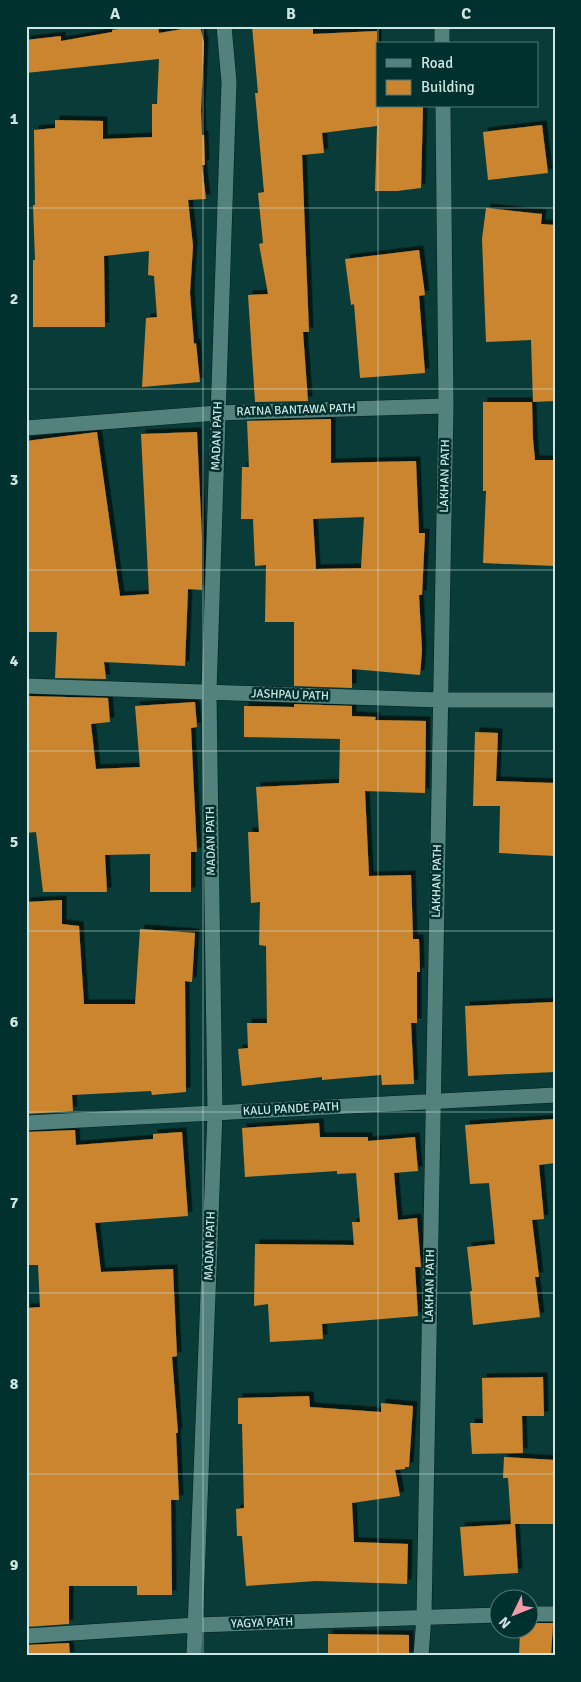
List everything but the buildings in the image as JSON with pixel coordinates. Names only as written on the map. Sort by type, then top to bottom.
[{"type":"street","name":"MADAN PATH","points":[[194,1656],[215,1113],[209,692],[229,82],[224,26]]},
{"type":"street","points":[[442,26],[442,42]]},
{"type":"street","name":"LAKHAN PATH","points":[[421,1656],[424,1616],[446,406],[443,108]]},
{"type":"street","name":"RATNA BANTAWA PATH","points":[[26,428],[217,413],[446,406]]},
{"type":"street","name":"JASHPAU PATH","points":[[26,686],[440,700],[555,700]]},
{"type":"street","name":"KALU PANDE PATH","points":[[26,1123],[555,1095]]},
{"type":"street","points":[[538,1614],[555,1614]]},
{"type":"street","name":"YAGYA PATH","points":[[26,1636],[196,1625],[488,1615]]}]
